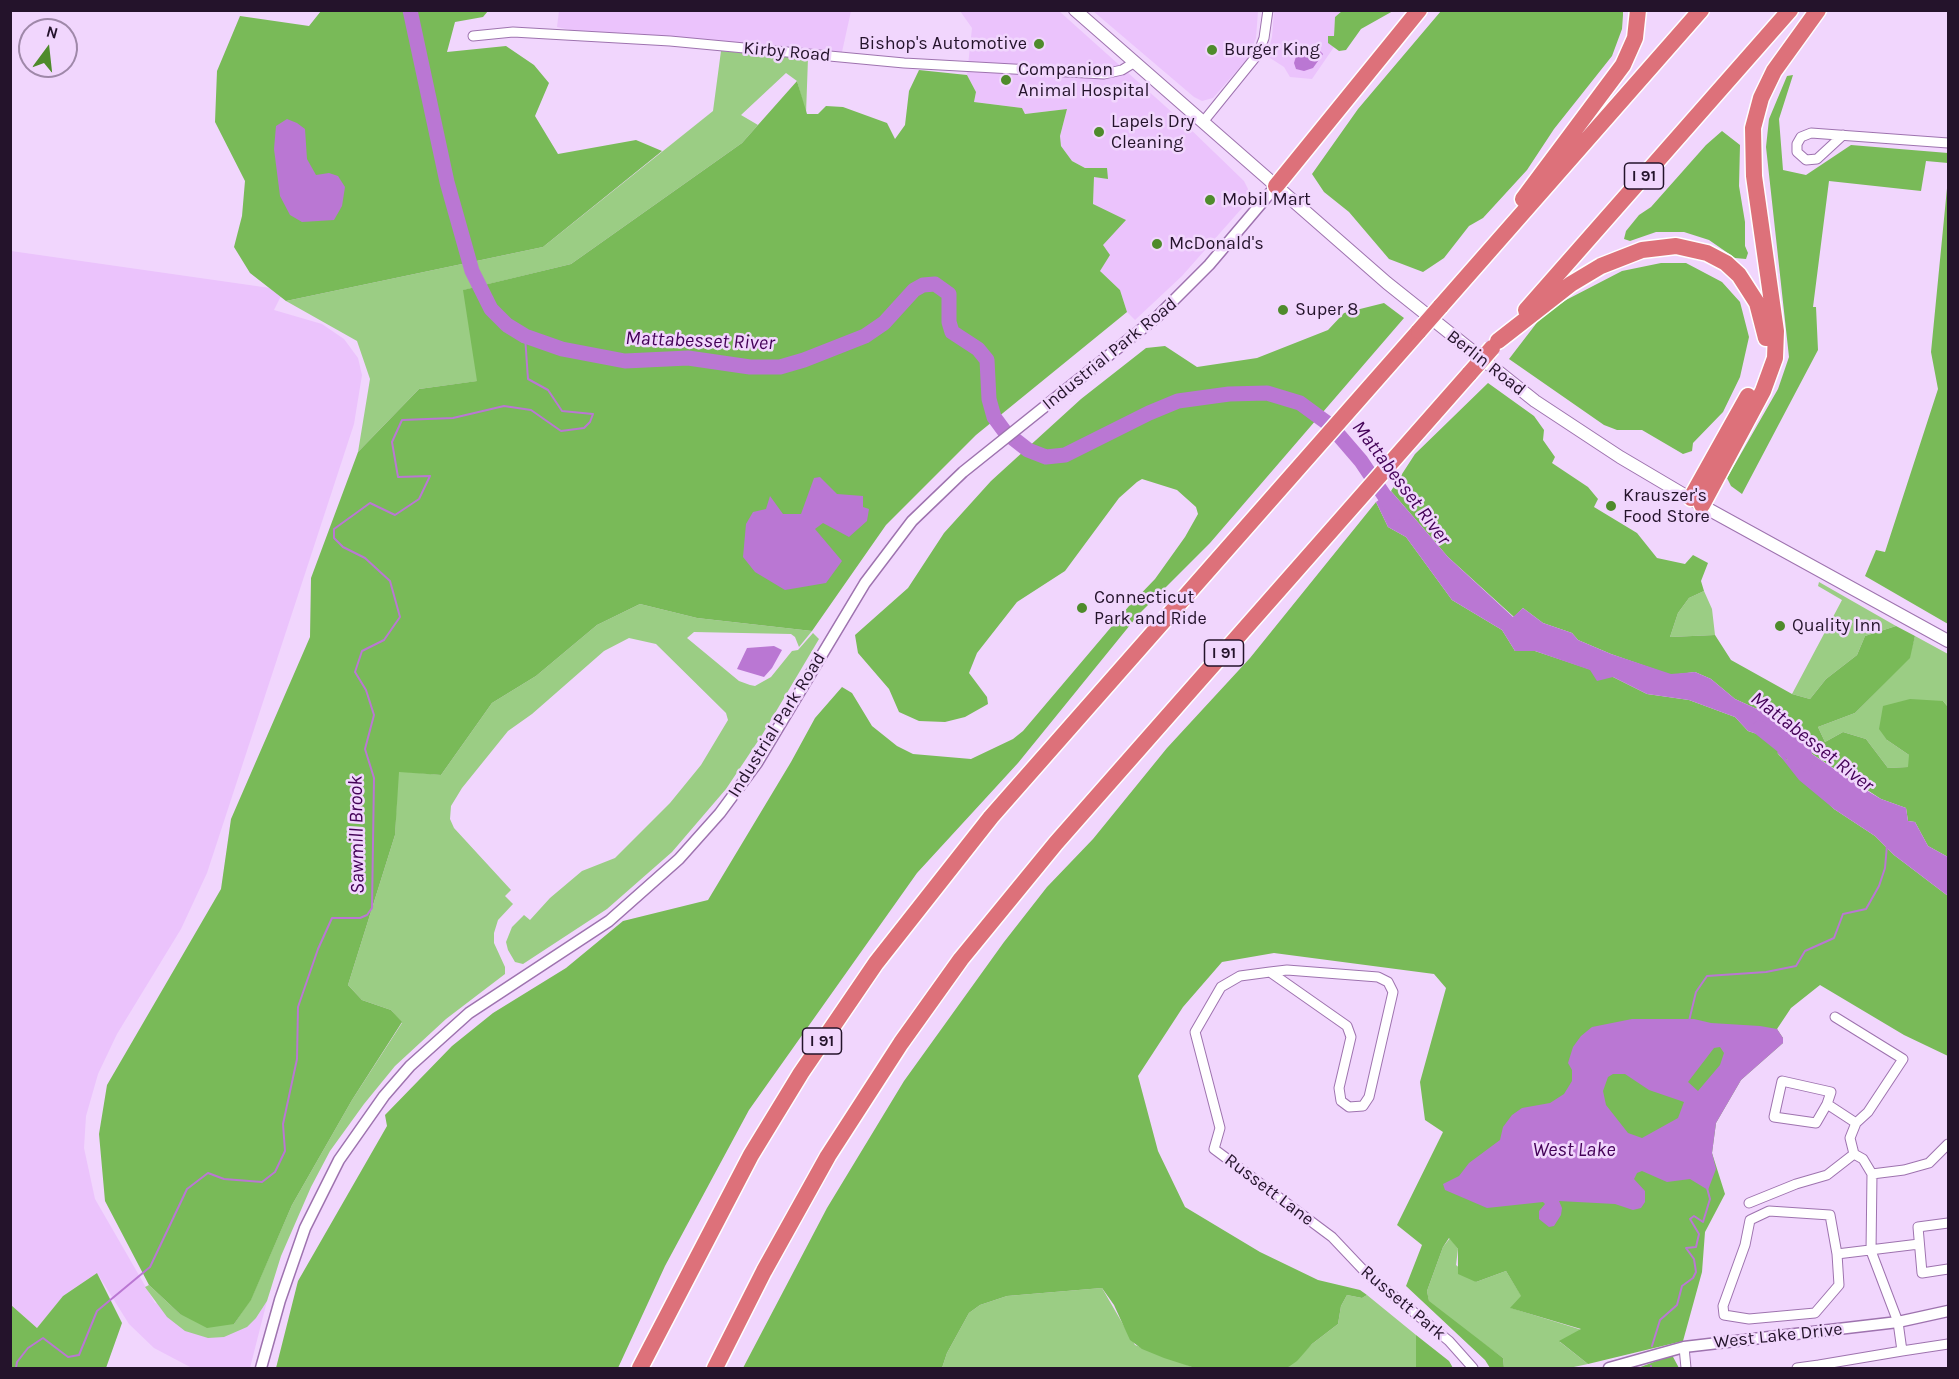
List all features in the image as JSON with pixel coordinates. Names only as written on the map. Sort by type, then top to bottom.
[{"type":"highway","points":[[1486,255],[1540,174],[1620,70],[1634,42],[1638,10]]},
{"type":"highway","name":"I 91","points":[[640,1368],[751,1155],[807,1064],[876,963],[991,817],[1701,10]]},
{"type":"highway","name":"I 91","points":[[715,1368],[764,1271],[828,1156],[941,986],[1036,867],[1790,10]]},
{"type":"highway","points":[[1697,502],[1763,391],[1775,358],[1776,331],[1753,168],[1753,128],[1770,78],[1818,10]]},
{"type":"highway","points":[[1276,186],[1419,12]]},
{"type":"highway","points":[[1495,345],[1577,280],[1601,266],[1636,251],[1663,246],[1688,247],[1707,253],[1730,266],[1747,285],[1760,309],[1765,326],[1766,349],[1755,383],[1697,502]]},
{"type":"main road","name":"Berlin Road","points":[[1075,10],[1410,302],[1506,380],[1592,439],[1697,502],[1948,640]]},
{"type":"street","points":[[1203,122],[1258,54],[1265,33],[1268,10]]},
{"type":"street","name":"Kirby Road","points":[[473,36],[513,32],[641,39],[904,63],[1104,74],[1122,70],[1135,62]]},
{"type":"street","points":[[1843,135],[1834,146],[1813,160],[1802,158],[1797,152],[1798,140],[1808,133],[1843,135],[1948,143]]},
{"type":"street","name":"Industrial Park Road","points":[[261,1368],[280,1300],[305,1228],[339,1160],[384,1096],[410,1066],[469,1013],[609,921],[686,852],[720,813],[757,763],[855,600],[888,551],[931,501],[988,451],[1131,340],[1173,303],[1219,254],[1276,186]]},
{"type":"street","name":"Russett Lane","points":[[1270,972],[1347,1026],[1351,1037],[1339,1088],[1341,1101],[1349,1107],[1363,1106],[1369,1097],[1393,992],[1388,982],[1378,977],[1287,970],[1270,972],[1240,976],[1221,987],[1195,1032],[1220,1128],[1214,1149],[1332,1237]]},
{"type":"street","points":[[1835,1017],[1903,1059],[1868,1112],[1856,1123],[1850,1138],[1854,1154],[1863,1159],[1872,1174],[1871,1251],[1898,1322],[1902,1351]]},
{"type":"street","points":[[1782,1081],[1831,1092],[1827,1104],[1816,1123],[1774,1117],[1782,1081]]},
{"type":"street","points":[[1827,1104],[1856,1123]]},
{"type":"street","points":[[1872,1174],[1904,1170],[1929,1163],[1948,1144]]},
{"type":"street","points":[[1749,1203],[1796,1184],[1827,1176],[1854,1154]]},
{"type":"street","points":[[1769,1211],[1830,1215],[1837,1254],[1839,1286],[1815,1313],[1749,1319],[1725,1315],[1723,1306],[1742,1256],[1750,1220],[1769,1211]]},
{"type":"street","points":[[1948,1223],[1918,1227],[1922,1273],[1948,1269]]},
{"type":"street","name":"Russett Park","points":[[1332,1237],[1367,1274],[1449,1341],[1473,1368]]},
{"type":"street","points":[[1837,1254],[1919,1244]]},
{"type":"street","name":"West Lake Drive","points":[[1609,1368],[1684,1347],[1898,1322],[1948,1311]]},
{"type":"street","points":[[1797,1368],[1819,1367],[1948,1344]]},
{"type":"street","points":[[1684,1347],[1686,1368]]},
{"type":"shaded area","points":[[559,11],[851,11],[842,52],[623,33],[583,33],[557,27]]},
{"type":"shaded area","points":[[960,11],[1059,11],[1184,123],[1244,181],[1248,189],[1248,199],[1243,207],[1182,276],[1135,320],[1127,312],[1120,290],[1100,272],[1102,245],[1093,204],[1094,176],[1107,169],[1085,168],[1072,161],[1061,146],[1060,136],[1067,109],[1025,114],[1022,108],[974,102],[976,92],[967,75],[972,28]]},
{"type":"shaded area","points":[[1093,11],[1258,11],[1256,38],[1248,58],[1213,98],[1202,101],[1194,97]]},
{"type":"shaded area","points":[[1274,11],[1342,11],[1335,17],[1334,36],[1328,36],[1328,43],[1334,47],[1312,79],[1290,77],[1284,67],[1267,56],[1272,37]]},
{"type":"shaded area","points":[[11,251],[284,290],[274,310],[322,324],[344,339],[358,358],[362,375],[354,424],[207,873],[181,929],[117,1034],[98,1074],[86,1116],[84,1148],[95,1199],[155,1303],[256,1318],[267,1301],[250,1368],[192,1368],[154,1348],[129,1324],[97,1273],[63,1296],[37,1328],[11,1305]]},
{"type":"green space","points":[[1623,10],[1623,15],[1622,29],[1612,56],[1554,129],[1527,170],[1483,218],[1469,226],[1444,258],[1423,272],[1389,259],[1349,212],[1324,192],[1312,174],[1358,109],[1441,11]]},
{"type":"green space","points":[[321,11],[488,11],[483,17],[455,22],[447,52],[506,46],[534,65],[549,83],[535,116],[558,154],[636,140],[662,151],[543,247],[286,301],[250,273],[234,247],[242,216],[245,181],[215,122],[217,71],[240,16],[309,26]]},
{"type":"green space","points":[[1342,11],[1393,11],[1361,29],[1346,50],[1339,51],[1328,43],[1328,36],[1334,36],[1335,17]]},
{"type":"green space","points":[[721,51],[808,58],[806,114],[797,81],[786,73],[741,115],[758,125],[742,143],[571,264],[464,290],[478,381],[419,389],[358,452],[370,379],[357,341],[286,301],[543,247],[713,111]]},
{"type":"green space","points":[[919,70],[967,75],[976,92],[974,102],[1022,108],[1025,114],[1067,109],[1060,136],[1061,146],[1072,161],[1085,168],[1107,168],[1108,179],[1094,177],[1093,204],[1126,220],[1103,245],[1110,255],[1100,271],[1120,290],[1127,312],[976,435],[886,525],[812,631],[697,618],[640,604],[597,625],[536,676],[492,703],[441,775],[399,772],[395,835],[348,985],[362,1000],[391,1010],[402,1022],[352,1100],[292,1205],[251,1300],[234,1324],[207,1328],[180,1314],[149,1285],[105,1201],[99,1134],[107,1085],[221,889],[231,819],[310,637],[311,578],[358,452],[419,389],[477,381],[463,290],[571,264],[742,143],[797,81],[807,114],[818,114],[826,106],[843,107],[887,123],[895,139],[905,125],[909,91]]},
{"type":"green space","points":[[1793,75],[1779,119],[1783,170],[1806,175],[1851,145],[1948,153],[1948,163],[1926,161],[1921,191],[1829,181],[1813,307],[1816,307],[1818,350],[1742,494],[1731,486],[1727,478],[1778,389],[1789,357],[1766,147],[1769,119],[1787,76]]},
{"type":"green space","points":[[1722,131],[1740,145],[1739,186],[1745,222],[1745,246],[1748,253],[1746,259],[1735,258],[1709,240],[1684,232],[1656,232],[1630,241],[1624,239],[1626,231],[1639,215],[1651,207],[1706,145]]},
{"type":"green space","points":[[1948,178],[1948,624],[1865,576],[1876,550],[1885,552],[1938,389],[1931,352]]},
{"type":"green space","points":[[1661,263],[1686,263],[1722,282],[1740,302],[1749,337],[1740,377],[1723,412],[1693,443],[1692,451],[1683,454],[1642,430],[1617,430],[1604,425],[1509,359],[1542,316],[1566,300],[1622,271]]},
{"type":"green space","points":[[1384,303],[1404,318],[1210,543],[1139,614],[1018,763],[917,873],[749,1110],[665,1266],[618,1368],[276,1368],[298,1281],[387,1126],[385,1115],[452,1046],[493,1013],[566,968],[623,921],[708,900],[815,718],[842,687],[852,693],[872,726],[897,746],[913,754],[971,759],[1013,739],[1023,731],[1129,606],[1155,579],[1185,537],[1198,514],[1196,507],[1177,490],[1142,479],[1137,482],[1119,498],[1065,571],[1017,602],[977,653],[969,673],[987,697],[988,704],[965,717],[945,722],[919,721],[899,712],[889,689],[858,653],[855,635],[908,588],[944,533],[991,481],[1081,399],[1146,348],[1165,346],[1197,367],[1257,358],[1328,330],[1344,313]]},
{"type":"green space","points":[[1488,383],[1534,416],[1544,430],[1543,440],[1555,457],[1552,463],[1588,487],[1598,499],[1594,507],[1637,533],[1657,558],[1685,564],[1693,555],[1708,563],[1701,581],[1704,591],[1689,598],[1678,613],[1670,637],[1715,635],[1731,660],[1792,694],[1810,699],[1826,679],[1857,655],[1865,636],[1896,626],[1915,636],[1910,658],[1855,713],[1818,727],[1825,742],[1843,732],[1866,739],[1888,768],[1908,767],[1909,755],[1887,740],[1879,729],[1883,706],[1910,699],[1943,701],[1948,707],[1948,857],[1928,846],[1915,822],[1908,821],[1906,808],[1881,799],[1812,754],[1811,742],[1779,719],[1735,699],[1711,679],[1695,672],[1671,675],[1611,654],[1578,640],[1572,633],[1543,623],[1523,608],[1514,617],[1448,557],[1391,491],[1415,454]]},
{"type":"green space","points":[[1376,502],[1388,527],[1406,537],[1452,600],[1502,630],[1515,651],[1535,651],[1613,677],[1647,694],[1689,700],[1735,717],[1748,731],[1778,741],[1792,756],[1787,760],[1777,753],[1834,809],[1875,836],[1894,855],[1948,896],[1948,1056],[1904,1035],[1820,985],[1791,1008],[1777,1029],[1783,1038],[1783,1043],[1741,1080],[1716,1123],[1712,1153],[1725,1194],[1705,1232],[1702,1272],[1683,1341],[1588,1364],[1559,1341],[1581,1329],[1510,1308],[1521,1296],[1506,1271],[1476,1282],[1458,1274],[1458,1249],[1449,1238],[1443,1247],[1427,1291],[1429,1301],[1503,1358],[1504,1368],[1490,1368],[1485,1360],[1406,1286],[1422,1245],[1397,1225],[1443,1132],[1425,1120],[1420,1082],[1446,988],[1434,974],[1274,953],[1222,962],[1183,1007],[1138,1076],[1158,1151],[1185,1207],[1260,1252],[1318,1280],[1360,1290],[1367,1295],[1362,1298],[1347,1295],[1341,1306],[1338,1324],[1312,1344],[1297,1361],[1287,1368],[1195,1368],[1164,1358],[1142,1349],[1130,1340],[1114,1305],[1102,1288],[1007,1296],[980,1305],[969,1313],[947,1353],[942,1368],[743,1368],[827,1208],[904,1081],[1004,942],[1047,887],[1093,839],[1167,748],[1250,658]]},
{"type":"green space","points":[[1819,582],[1896,626],[1865,636],[1857,655],[1826,679],[1810,699],[1792,694],[1842,600],[1818,586]]},
{"type":"green space","points":[[1704,591],[1712,609],[1715,635],[1670,637],[1678,613],[1689,598]]},
{"type":"green space","points":[[640,604],[697,618],[812,631],[799,647],[795,637],[791,634],[694,632],[687,638],[739,681],[755,686],[771,677],[792,651],[798,650],[813,633],[819,639],[762,735],[726,789],[672,852],[607,909],[523,964],[515,962],[508,950],[506,942],[512,927],[524,915],[530,920],[550,898],[582,871],[615,858],[670,803],[701,765],[728,720],[726,713],[656,644],[629,638],[604,651],[532,714],[508,731],[462,788],[451,806],[450,819],[454,828],[511,890],[505,896],[513,904],[498,920],[494,933],[494,943],[505,967],[505,974],[446,1019],[395,1066],[364,1104],[330,1151],[311,1187],[281,1256],[267,1301],[256,1318],[247,1327],[224,1337],[208,1338],[185,1331],[167,1317],[145,1287],[149,1285],[180,1314],[234,1324],[251,1299],[292,1205],[352,1100],[402,1023],[391,1010],[362,1000],[348,985],[395,835],[398,771],[441,775],[492,703],[536,676],[597,625]]},
{"type":"green space","points":[[1915,636],[1948,654],[1948,707],[1943,701],[1887,740],[1909,755],[1909,767],[1888,768],[1866,739],[1843,732],[1825,742],[1818,727],[1855,713],[1909,658]]},
{"type":"green space","points":[[1450,1238],[1458,1249],[1456,1265],[1476,1282],[1506,1271],[1522,1297],[1511,1308],[1582,1330],[1560,1342],[1588,1364],[1569,1368],[1504,1368],[1503,1358],[1436,1309],[1429,1302],[1427,1291],[1443,1247]]},
{"type":"green space","points":[[97,1273],[122,1323],[106,1368],[11,1368],[11,1305],[37,1328],[63,1296]]},
{"type":"green space","points":[[1102,1288],[1135,1345],[1195,1368],[942,1368],[947,1353],[969,1313],[980,1305],[1007,1296]]},
{"type":"green space","points":[[1347,1295],[1362,1298],[1367,1295],[1416,1335],[1416,1368],[1287,1368],[1312,1344],[1338,1324],[1341,1306]]},
{"type":"green space","points":[[1416,1335],[1449,1361],[1453,1368],[1416,1368]]},
{"type":"green space","points":[[1672,1355],[1679,1368],[1638,1368]]},
{"type":"water","points":[[1298,50],[1319,50],[1323,54],[1313,68],[1304,71],[1296,69],[1294,63]]},
{"type":"water","points":[[287,119],[305,129],[307,159],[316,175],[329,173],[338,176],[345,187],[342,206],[334,220],[302,222],[290,215],[280,196],[274,149],[276,126]]},
{"type":"water","points":[[820,477],[837,494],[863,496],[863,507],[869,509],[867,521],[849,537],[823,523],[815,529],[842,561],[826,583],[785,590],[755,572],[743,557],[746,524],[753,512],[766,509],[770,496],[783,514],[801,514],[814,478]]},
{"type":"water","points":[[1391,491],[1448,557],[1513,617],[1523,608],[1543,623],[1572,633],[1578,640],[1611,654],[1671,674],[1695,672],[1711,679],[1735,699],[1779,719],[1811,742],[1812,754],[1859,786],[1881,799],[1906,808],[1908,821],[1915,822],[1928,846],[1948,857],[1948,896],[1894,855],[1875,836],[1834,809],[1799,780],[1777,752],[1780,750],[1787,760],[1792,756],[1778,741],[1748,731],[1735,717],[1689,700],[1647,694],[1613,677],[1597,681],[1590,670],[1535,651],[1515,651],[1502,630],[1452,600],[1406,537],[1388,527],[1376,502]]},
{"type":"water","points":[[774,646],[782,650],[764,677],[737,669],[747,648]]},
{"type":"water","name":"West Lake","points":[[1632,1019],[1694,1019],[1711,1023],[1777,1029],[1783,1038],[1783,1043],[1741,1080],[1716,1123],[1712,1153],[1716,1169],[1708,1190],[1690,1179],[1667,1182],[1642,1171],[1637,1173],[1634,1179],[1645,1191],[1645,1202],[1641,1208],[1633,1210],[1615,1204],[1559,1201],[1562,1208],[1561,1215],[1554,1226],[1549,1227],[1539,1219],[1539,1211],[1545,1204],[1543,1202],[1487,1208],[1445,1190],[1443,1184],[1459,1176],[1469,1163],[1500,1140],[1503,1127],[1512,1115],[1522,1108],[1550,1103],[1564,1094],[1572,1081],[1572,1070],[1568,1063],[1573,1047],[1592,1027]],"holes":[[[1720,1047],[1724,1053],[1720,1065],[1698,1091],[1688,1082],[1714,1048]],[[1613,1074],[1625,1074],[1649,1090],[1684,1102],[1678,1118],[1642,1138],[1628,1133],[1606,1105],[1603,1091],[1608,1077]]]},
{"type":"waterway","name":"Mattabesset River","points":[[410,10],[447,182],[472,271],[491,309],[507,325],[525,336],[562,349],[625,361],[688,358],[750,367],[780,367],[865,336],[884,323],[914,290],[923,285],[935,284],[949,294],[949,322],[952,332],[978,349],[987,360],[989,399],[994,417],[1005,432],[1028,450],[1046,457],[1065,455],[1178,401],[1229,394],[1267,393],[1300,403],[1330,425],[1361,461],[1396,513]]},
{"type":"waterway","name":"Sawmill Brook","points":[[16,1368],[17,1362],[28,1348],[43,1338],[68,1357],[79,1355],[97,1311],[150,1267],[187,1189],[208,1173],[224,1179],[262,1182],[275,1172],[285,1151],[283,1124],[297,1059],[298,1007],[318,949],[332,918],[360,918],[367,915],[372,908],[374,778],[365,749],[374,715],[366,690],[355,672],[362,651],[384,640],[400,617],[390,581],[365,558],[343,547],[334,538],[334,529],[370,503],[395,515],[419,499],[430,476],[398,477],[392,442],[402,420],[453,418],[504,406],[531,410],[561,431],[584,428],[590,422],[593,414],[562,411],[548,390],[528,379],[525,336]]},
{"type":"waterway","name":"Mattabesset River","points":[[1760,728],[1805,764]]},
{"type":"waterway","points":[[1689,1021],[1696,992],[1707,976],[1766,972],[1796,966],[1805,951],[1834,938],[1843,914],[1866,909],[1879,886],[1885,868],[1887,845]]},
{"type":"waterway","points":[[1652,1346],[1660,1320],[1677,1305],[1682,1286],[1693,1278],[1696,1272],[1694,1259],[1686,1248],[1696,1247],[1699,1234],[1690,1219],[1694,1216],[1703,1222],[1710,1199],[1707,1188]]},
{"type":"place","name":"Bishop's Automotive","points":[[1039,44]]},
{"type":"place","name":"Burger King","points":[[1212,50]]},
{"type":"place","name":"Companion Animal Hospital","points":[[1006,80]]},
{"type":"place","name":"Lapels Dry Cleaning","points":[[1099,132]]},
{"type":"place","name":"Mobil Mart","points":[[1210,200]]},
{"type":"place","name":"McDonald's","points":[[1157,244]]},
{"type":"place","name":"Super 8","points":[[1283,310]]},
{"type":"place","name":"Krauszer's Food Store","points":[[1611,506]]},
{"type":"place","name":"Connecticut Park and Ride","points":[[1082,608]]},
{"type":"place","name":"Quality Inn","points":[[1780,626]]}]
